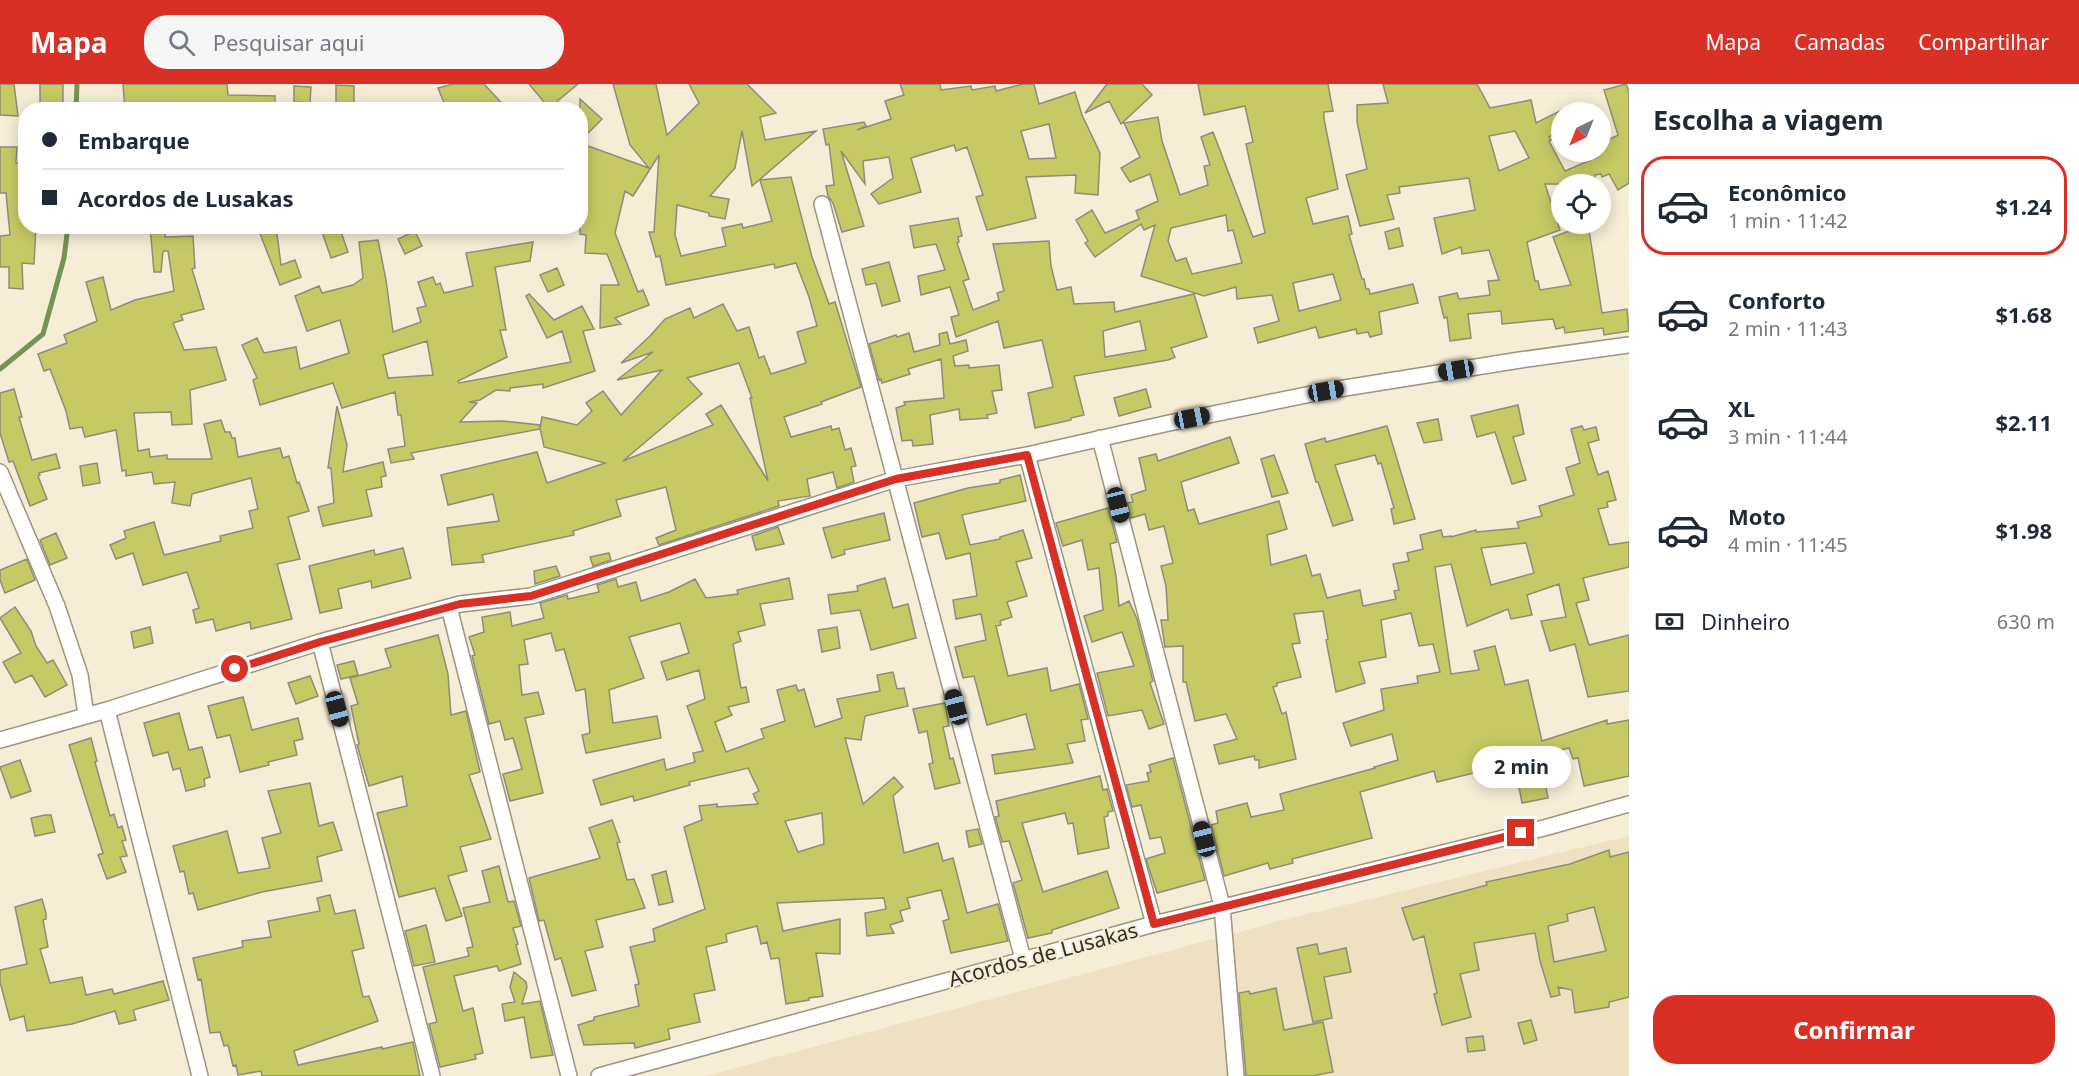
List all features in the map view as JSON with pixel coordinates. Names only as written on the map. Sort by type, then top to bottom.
[{"type":"street","points":[[822,204],[1023,959]]},
{"type":"street","points":[[0,740],[106,710],[320,642],[460,604],[531,596],[896,479],[1027,455],[1326,391],[1629,345]]},
{"type":"street","points":[[1100,438],[1222,906],[1236,1076]]},
{"type":"street","points":[[1027,455],[1154,924]]},
{"type":"street","points":[[0,472],[57,606],[80,675],[86,715]]},
{"type":"street","points":[[449,608],[569,1076]]},
{"type":"street","points":[[320,642],[432,1076]]},
{"type":"street","points":[[106,710],[200,1076]]},
{"type":"street","name":"Acordos de Lusakas","points":[[599,1076],[1222,906],[1544,828],[1629,804]]},
{"type":"shaded area","points":[[1629,836],[1629,1076],[706,1076],[1283,920]]},
{"type":"building","points":[[0,84],[14,84],[18,116],[0,115]]},
{"type":"building","points":[[40,84],[63,84],[63,102],[40,102]]},
{"type":"building","points":[[123,84],[227,84],[228,95],[275,96],[275,102],[124,102]]},
{"type":"building","points":[[453,84],[484,84],[501,102],[444,102],[438,88]]},
{"type":"building","points":[[529,84],[578,84],[556,102],[544,102]]},
{"type":"building","points":[[613,84],[656,84],[667,135],[699,103],[689,84],[747,84],[776,113],[760,117],[765,140],[816,131],[752,186],[742,131],[735,168],[710,196],[729,199],[725,219],[677,205],[675,235],[681,256],[726,246],[722,228],[742,224],[743,228],[772,221],[760,180],[791,177],[812,257],[829,304],[835,302],[861,387],[784,417],[791,437],[831,426],[832,430],[839,428],[845,450],[851,448],[856,466],[851,467],[854,482],[837,488],[833,472],[807,479],[810,496],[778,501],[779,506],[659,545],[656,538],[676,530],[666,487],[616,500],[621,516],[573,531],[574,535],[482,555],[484,562],[452,565],[447,528],[499,521],[493,494],[448,505],[441,475],[537,452],[547,483],[605,463],[544,447],[540,428],[542,417],[577,425],[592,411],[586,403],[603,391],[621,415],[662,370],[617,380],[653,352],[621,363],[665,319],[690,308],[694,318],[723,304],[737,331],[749,327],[759,358],[764,356],[771,374],[806,363],[797,332],[817,326],[796,263],[775,268],[774,264],[666,285],[660,256],[656,257],[649,232],[654,232],[659,155],[633,196],[625,191],[615,233],[638,292],[643,290],[649,305],[615,318],[621,324],[600,328],[601,285],[619,285],[607,254],[585,253],[586,235],[580,234],[588,234],[588,146],[649,168],[630,145]],"holes":[[[739,363],[752,398],[750,398],[768,481],[721,405],[706,414],[713,425],[623,461],[702,394],[687,378]]]},
{"type":"building","points":[[900,84],[940,84],[941,90],[971,86],[972,90],[995,86],[996,91],[1023,84],[1034,84],[1039,104],[1075,92],[1082,115],[1100,153],[1098,195],[1075,193],[1076,175],[1026,177],[1036,218],[987,230],[976,197],[983,195],[967,147],[956,151],[954,145],[911,158],[921,192],[879,204],[871,194],[893,178],[889,157],[863,161],[865,184],[841,151],[864,226],[842,232],[826,186],[834,185],[829,144],[826,145],[823,129],[864,122],[866,126],[857,130],[891,119],[885,101],[904,95]],"holes":[[[1049,124],[1056,158],[1029,159],[1021,131]]]},
{"type":"building","points":[[1107,84],[1142,84],[1152,95],[1121,124],[1109,101],[1085,113]]},
{"type":"building","points":[[1198,84],[1328,84],[1333,111],[1324,112],[1324,119],[1338,189],[1306,198],[1313,224],[1348,216],[1352,234],[1349,235],[1362,279],[1370,294],[1413,284],[1418,303],[1379,312],[1382,334],[1370,337],[1368,332],[1357,334],[1356,329],[1319,338],[1316,327],[1258,343],[1254,328],[1279,321],[1272,295],[1237,299],[1236,287],[1204,296],[1141,276],[1155,225],[1144,230],[1141,224],[1095,257],[1085,243],[1088,241],[1076,220],[1092,210],[1105,233],[1139,219],[1136,211],[1158,201],[1150,174],[1130,182],[1121,168],[1140,157],[1124,123],[1158,117],[1162,141],[1180,195],[1208,185],[1204,166],[1210,165],[1201,137],[1213,132],[1253,237],[1265,233],[1246,144],[1253,142],[1245,106],[1204,115]],"holes":[[[1226,215],[1228,231],[1233,230],[1242,263],[1192,274],[1186,258],[1176,261],[1168,241],[1171,228]],[[1333,274],[1341,300],[1299,311],[1293,283]]]},
{"type":"building","points":[[1383,84],[1477,84],[1490,108],[1531,100],[1536,123],[1551,116],[1551,136],[1549,137],[1551,140],[1549,141],[1551,162],[1560,162],[1565,171],[1586,162],[1611,162],[1611,138],[1618,135],[1611,112],[1611,102],[1608,102],[1604,90],[1626,84],[1629,92],[1629,183],[1618,190],[1611,174],[1551,174],[1551,184],[1545,184],[1551,202],[1551,233],[1527,242],[1535,281],[1538,281],[1540,290],[1571,285],[1553,237],[1561,234],[1590,234],[1602,313],[1627,309],[1629,331],[1604,335],[1603,328],[1565,333],[1564,327],[1556,329],[1553,319],[1502,324],[1501,311],[1468,314],[1471,338],[1450,341],[1447,317],[1444,318],[1439,297],[1457,293],[1459,299],[1490,295],[1488,281],[1499,280],[1489,250],[1462,254],[1461,247],[1442,254],[1434,218],[1475,210],[1469,178],[1399,187],[1400,193],[1387,195],[1394,219],[1360,226],[1346,175],[1367,169],[1357,122],[1357,105],[1388,103]],"holes":[[[1515,131],[1529,158],[1499,171],[1489,136]]]},
{"type":"building","points":[[336,85],[354,86],[354,102],[336,102]]},
{"type":"building","points":[[294,86],[311,87],[310,102],[294,102]]},
{"type":"building","points":[[588,106],[602,119],[588,133]]},
{"type":"building","points":[[0,147],[17,147],[18,234],[36,234],[34,264],[22,263],[23,289],[9,288],[9,267],[0,267],[0,236],[10,235],[6,193],[0,193]]},
{"type":"building","points":[[958,218],[962,236],[958,237],[959,242],[957,243],[969,279],[963,281],[973,310],[999,300],[997,293],[1004,291],[993,244],[1049,241],[1051,266],[1057,290],[1071,287],[1074,304],[1114,302],[1115,312],[1194,294],[1207,337],[1171,348],[1175,357],[1168,360],[1074,376],[1084,415],[1035,428],[1028,393],[1053,387],[1042,340],[1004,348],[998,321],[956,337],[951,317],[959,315],[950,287],[921,295],[918,276],[945,270],[936,244],[914,248],[910,226]],"holes":[[[1140,321],[1146,350],[1105,357],[1103,331]]]},
{"type":"building","points":[[1399,228],[1403,246],[1389,249],[1385,232]]},
{"type":"building","points":[[151,234],[165,234],[165,237],[193,236],[195,268],[192,269],[204,309],[181,315],[183,320],[173,323],[184,350],[216,347],[226,380],[190,390],[192,424],[172,425],[171,412],[134,413],[138,451],[149,449],[150,457],[167,455],[167,459],[212,459],[204,424],[221,420],[225,432],[230,432],[232,438],[235,438],[238,457],[280,448],[283,458],[289,456],[309,511],[288,517],[300,559],[277,564],[292,619],[251,629],[250,622],[216,631],[213,619],[196,623],[193,610],[199,608],[187,572],[143,585],[133,553],[116,559],[110,545],[126,538],[124,531],[154,522],[164,555],[221,541],[220,536],[253,528],[249,511],[258,509],[251,478],[192,494],[190,506],[172,503],[175,482],[154,484],[152,472],[126,476],[126,470],[122,471],[116,430],[85,437],[82,427],[70,429],[66,411],[50,369],[44,371],[38,354],[67,343],[64,335],[97,321],[86,282],[103,277],[111,310],[135,300],[174,291],[168,251],[163,251],[161,272],[154,272]]},
{"type":"building","points":[[260,234],[277,234],[281,265],[295,260],[301,277],[280,285]]},
{"type":"building","points":[[323,234],[342,234],[348,252],[331,258]]},
{"type":"building","points":[[409,234],[416,234],[422,246],[405,254],[398,239]]},
{"type":"building","points":[[378,240],[393,332],[421,322],[417,308],[426,306],[418,282],[433,277],[436,285],[440,283],[444,293],[473,286],[466,253],[533,242],[530,261],[495,267],[506,330],[500,330],[507,357],[458,381],[459,383],[571,362],[562,331],[547,338],[526,296],[529,294],[554,320],[582,306],[594,329],[583,331],[595,371],[543,388],[543,384],[510,388],[510,391],[496,390],[480,400],[469,402],[477,403],[460,422],[503,421],[540,425],[540,429],[411,453],[414,459],[391,463],[388,449],[405,446],[395,392],[342,408],[333,383],[260,405],[253,380],[257,378],[242,345],[257,338],[264,353],[296,347],[300,369],[349,353],[340,320],[307,331],[295,296],[319,286],[322,293],[353,285],[363,278],[359,242]],"holes":[[[427,341],[433,375],[388,378],[383,355]]]},
{"type":"building","points":[[889,262],[900,301],[882,306],[876,283],[866,285],[862,269]]},
{"type":"building","points":[[557,268],[564,285],[548,292],[540,275]]},
{"type":"building","points":[[947,332],[950,344],[966,340],[968,351],[953,356],[955,366],[969,365],[969,368],[999,365],[1002,390],[992,391],[997,413],[987,415],[988,418],[960,420],[959,409],[930,415],[933,444],[913,446],[912,440],[902,441],[896,408],[905,405],[904,402],[944,398],[941,359],[908,369],[910,374],[882,383],[881,379],[879,380],[869,344],[909,333],[914,352],[940,345],[939,334]]},
{"type":"building","points":[[14,389],[22,417],[19,417],[32,460],[56,454],[60,468],[39,473],[38,476],[47,499],[30,506],[13,461],[9,462],[0,433],[0,393]]},
{"type":"building","points":[[1146,389],[1151,407],[1119,416],[1114,398]]},
{"type":"building","points":[[1518,405],[1524,434],[1513,437],[1526,480],[1512,484],[1495,432],[1477,437],[1471,416]]},
{"type":"building","points":[[337,406],[347,445],[343,472],[383,462],[386,476],[381,477],[382,487],[366,490],[372,516],[323,526],[318,507],[334,503],[331,468],[328,468]]},
{"type":"building","points":[[1438,419],[1442,440],[1424,443],[1417,423]]},
{"type":"building","points":[[1387,426],[1415,519],[1394,524],[1391,509],[1394,508],[1381,463],[1378,464],[1375,455],[1335,465],[1353,520],[1333,526],[1318,482],[1316,482],[1305,444],[1325,438],[1326,442]]},
{"type":"building","points":[[1582,426],[1584,430],[1596,427],[1599,440],[1588,443],[1598,475],[1608,471],[1616,500],[1607,502],[1608,507],[1598,509],[1609,545],[1629,542],[1629,567],[1583,578],[1589,600],[1576,603],[1589,645],[1629,635],[1629,691],[1588,697],[1575,644],[1550,651],[1541,621],[1566,617],[1559,584],[1527,595],[1532,615],[1511,619],[1508,609],[1467,626],[1451,564],[1435,567],[1451,674],[1479,670],[1474,651],[1495,646],[1505,685],[1528,680],[1542,741],[1607,720],[1607,724],[1629,720],[1629,776],[1584,786],[1578,758],[1573,759],[1569,748],[1540,755],[1548,798],[1522,803],[1514,761],[1437,782],[1434,771],[1360,792],[1372,838],[1292,859],[1293,863],[1270,869],[1268,863],[1224,876],[1211,825],[1218,823],[1216,811],[1247,803],[1251,817],[1284,810],[1280,794],[1398,760],[1392,734],[1351,746],[1343,723],[1384,710],[1381,689],[1418,683],[1417,676],[1440,672],[1433,644],[1419,646],[1411,613],[1381,620],[1386,657],[1359,662],[1365,683],[1336,692],[1323,611],[1294,614],[1300,643],[1292,644],[1301,677],[1277,683],[1277,686],[1273,687],[1282,714],[1286,712],[1296,759],[1259,768],[1259,760],[1255,760],[1254,756],[1219,764],[1214,745],[1237,739],[1226,714],[1195,721],[1186,682],[1183,682],[1183,646],[1165,647],[1161,620],[1168,620],[1166,586],[1161,566],[1173,563],[1164,526],[1149,530],[1145,514],[1131,518],[1127,503],[1133,502],[1131,495],[1146,490],[1139,458],[1156,454],[1158,461],[1230,437],[1239,463],[1181,482],[1188,511],[1194,509],[1199,524],[1279,501],[1287,529],[1267,535],[1271,565],[1306,555],[1312,576],[1320,574],[1327,598],[1360,590],[1363,606],[1396,599],[1394,591],[1399,590],[1393,564],[1409,561],[1407,553],[1423,549],[1420,535],[1441,530],[1443,537],[1451,537],[1476,530],[1476,532],[1519,528],[1517,522],[1542,516],[1539,506],[1574,495],[1566,468],[1580,463],[1571,429]],"holes":[[[1526,543],[1534,573],[1491,585],[1481,548]]]},
{"type":"building","points":[[1274,455],[1288,493],[1272,497],[1261,459]]},
{"type":"building","points":[[97,463],[100,483],[83,486],[80,466]]},
{"type":"building","points":[[1020,475],[1026,501],[962,515],[970,545],[1000,539],[1000,537],[1023,530],[1032,558],[1016,562],[1027,596],[1007,602],[1012,617],[1000,621],[1001,625],[996,626],[1008,676],[1047,668],[1051,691],[1079,684],[1088,719],[1081,720],[1085,741],[1067,744],[1073,763],[995,774],[992,755],[1035,749],[1026,714],[987,725],[974,676],[963,678],[955,647],[986,640],[981,614],[956,619],[953,600],[977,596],[970,553],[946,559],[939,533],[922,537],[914,503],[968,488],[1000,483],[1000,480]]},
{"type":"building","points":[[1108,508],[1117,542],[1110,544],[1119,606],[1129,601],[1137,619],[1153,681],[1150,683],[1164,724],[1149,729],[1142,710],[1108,716],[1097,673],[1134,666],[1122,632],[1092,642],[1084,616],[1103,610],[1099,568],[1088,570],[1082,540],[1063,546],[1056,523]]},
{"type":"building","points":[[884,513],[890,540],[844,550],[845,554],[832,558],[823,528]]},
{"type":"building","points":[[778,527],[784,544],[756,550],[752,536]]},
{"type":"building","points":[[56,533],[67,558],[50,565],[40,540]]},
{"type":"building","points":[[403,548],[411,578],[372,588],[371,581],[338,589],[342,608],[320,613],[309,566],[374,550],[375,555]]},
{"type":"building","points":[[609,553],[611,560],[593,566],[590,557]]},
{"type":"building","points":[[27,559],[35,580],[5,593],[0,580],[0,570]]},
{"type":"building","points":[[556,566],[560,576],[535,584],[534,571]]},
{"type":"building","points":[[789,578],[793,599],[760,604],[765,625],[738,632],[741,641],[733,644],[741,688],[746,687],[749,702],[728,707],[732,715],[715,722],[726,752],[764,738],[761,729],[785,721],[777,690],[796,685],[798,691],[804,689],[815,727],[842,718],[837,699],[880,691],[877,675],[893,672],[897,689],[904,688],[908,706],[865,716],[861,740],[845,738],[863,804],[894,777],[903,787],[893,796],[904,853],[938,843],[943,861],[953,858],[967,913],[998,904],[1008,941],[951,953],[943,921],[949,919],[941,890],[907,898],[910,908],[900,911],[903,921],[890,925],[894,933],[867,936],[865,913],[886,909],[884,898],[777,903],[783,931],[840,919],[840,954],[816,953],[823,996],[786,1004],[779,958],[771,959],[767,942],[761,944],[757,926],[726,934],[727,942],[706,947],[715,990],[694,994],[700,1022],[668,1029],[670,1039],[635,1048],[634,1043],[584,1045],[578,1025],[594,1020],[594,1017],[639,1006],[635,985],[639,984],[630,947],[655,941],[653,929],[705,909],[684,827],[702,820],[699,806],[758,804],[753,794],[759,791],[748,768],[689,782],[690,785],[634,801],[633,796],[601,805],[593,780],[664,759],[666,770],[695,762],[693,753],[703,751],[687,706],[705,699],[699,670],[667,680],[661,662],[689,653],[680,623],[629,637],[644,678],[609,690],[613,723],[657,716],[661,738],[586,753],[582,735],[590,733],[585,689],[576,691],[564,649],[556,651],[551,633],[524,640],[528,664],[519,665],[522,695],[538,692],[544,714],[525,718],[543,793],[510,801],[503,774],[522,769],[513,738],[505,740],[500,721],[489,724],[472,656],[475,655],[469,637],[484,632],[482,617],[510,612],[512,626],[544,618],[540,603],[567,595],[568,599],[599,592],[597,585],[616,579],[618,587],[636,582],[641,601],[669,592],[695,579],[706,598],[738,594],[737,590]],"holes":[[[822,813],[824,844],[798,852],[785,821]]]},
{"type":"building","points":[[885,578],[893,608],[908,604],[916,638],[871,650],[860,610],[831,614],[828,595],[858,591],[857,586]]},
{"type":"building","points":[[15,607],[31,631],[36,646],[47,663],[53,660],[67,685],[45,697],[32,675],[15,683],[3,662],[21,653],[0,618]]},
{"type":"building","points":[[150,627],[153,643],[134,648],[131,632]]},
{"type":"building","points":[[837,627],[840,648],[822,652],[818,630]]},
{"type":"building","points":[[438,635],[448,674],[451,715],[466,711],[480,772],[469,775],[491,839],[460,847],[467,871],[448,876],[462,916],[446,921],[435,888],[399,897],[377,813],[407,806],[402,776],[369,786],[357,745],[359,744],[351,706],[358,704],[350,678],[391,667],[385,649]]},
{"type":"building","points":[[354,661],[358,675],[341,679],[337,665]]},
{"type":"building","points":[[310,676],[318,696],[296,704],[288,683]]},
{"type":"building","points":[[243,697],[252,730],[298,718],[303,739],[294,741],[297,755],[240,772],[230,735],[217,738],[208,706]]},
{"type":"building","points":[[945,703],[949,726],[943,727],[950,759],[953,758],[960,783],[935,789],[929,764],[933,763],[927,731],[919,733],[913,709]]},
{"type":"building","points":[[179,713],[189,750],[202,747],[210,777],[204,779],[205,786],[186,791],[180,768],[173,770],[168,752],[153,756],[144,723]]},
{"type":"building","points":[[91,738],[110,816],[114,814],[118,828],[122,826],[126,840],[122,841],[127,856],[120,857],[126,872],[107,879],[98,855],[103,853],[69,745]]},
{"type":"building","points":[[1173,758],[1205,880],[1157,893],[1146,859],[1165,853],[1161,837],[1150,839],[1141,805],[1132,807],[1126,785],[1149,781],[1147,773],[1151,772],[1149,765]]},
{"type":"building","points":[[20,760],[31,791],[11,798],[0,767]]},
{"type":"building","points":[[1100,776],[1103,790],[1107,789],[1113,811],[1108,812],[1108,816],[1104,817],[1109,848],[1078,854],[1073,823],[1068,824],[1065,813],[1022,823],[1043,892],[1107,871],[1119,908],[1052,930],[1052,933],[1028,938],[1013,883],[1022,880],[1009,841],[1002,842],[995,817],[999,816],[996,801]]},
{"type":"building","points":[[310,783],[319,826],[333,822],[342,850],[317,857],[322,881],[262,892],[198,910],[193,893],[189,894],[184,871],[180,872],[173,846],[227,831],[238,873],[270,868],[262,838],[281,833],[268,791]]},
{"type":"building","points":[[51,815],[55,832],[35,836],[31,818]]},
{"type":"building","points":[[612,820],[620,842],[617,843],[627,880],[634,879],[645,908],[596,920],[603,947],[585,951],[596,990],[572,996],[561,958],[555,960],[544,920],[539,921],[529,878],[600,858],[589,828]]},
{"type":"building","points":[[978,829],[982,844],[969,847],[966,831]]},
{"type":"building","points":[[1609,850],[1610,857],[1629,852],[1629,997],[1609,1002],[1609,1007],[1575,1013],[1572,990],[1558,987],[1560,995],[1551,997],[1540,961],[1535,933],[1474,943],[1479,970],[1460,974],[1471,1017],[1442,1025],[1424,936],[1413,940],[1402,908],[1487,885],[1486,882],[1570,864]],"holes":[[[1594,907],[1606,951],[1554,962],[1548,926],[1568,921],[1567,914]]]},
{"type":"building","points":[[499,866],[508,902],[514,901],[521,926],[513,928],[521,964],[499,971],[497,966],[454,976],[463,1011],[473,1008],[483,1053],[475,1055],[476,1059],[440,1067],[429,1024],[437,1022],[423,967],[469,956],[467,948],[473,947],[463,908],[490,902],[482,871]]},
{"type":"building","points":[[666,871],[673,902],[659,905],[652,875]]},
{"type":"building","points":[[330,895],[335,914],[355,910],[364,948],[352,951],[363,997],[369,996],[378,1021],[294,1051],[298,1065],[413,1042],[420,1076],[262,1076],[261,1071],[238,1075],[236,1065],[233,1066],[228,1045],[224,1046],[220,1032],[210,1033],[201,979],[198,980],[193,958],[243,947],[242,941],[271,937],[268,921],[320,911],[317,898]]},
{"type":"building","points":[[42,899],[46,913],[46,919],[43,920],[48,947],[40,949],[50,983],[82,977],[86,995],[112,989],[114,994],[163,981],[169,1000],[133,1010],[136,1020],[119,1024],[115,1011],[72,1024],[27,1031],[24,1016],[10,1020],[0,982],[0,970],[27,964],[15,907]]},
{"type":"building","points":[[426,925],[435,962],[414,966],[405,931]]},
{"type":"building","points":[[1317,944],[1319,954],[1346,948],[1351,972],[1324,977],[1332,1018],[1313,1022],[1297,948]]},
{"type":"building","points":[[514,972],[526,982],[527,987],[522,1004],[540,1001],[553,1055],[531,1058],[524,1017],[505,1021],[502,1004],[515,1002],[510,987]]},
{"type":"building","points":[[1276,988],[1284,1030],[1323,1022],[1333,1072],[1312,1076],[1246,1076],[1239,993],[1249,991],[1250,994]]},
{"type":"building","points":[[1531,1020],[1537,1040],[1524,1044],[1518,1023]]},
{"type":"building","points":[[1483,1036],[1485,1050],[1468,1052],[1466,1038]]},
{"type":"waterway","points":[[76,102],[77,84]]},
{"type":"waterway","points":[[0,369],[43,334],[64,258],[67,234]]},
{"type":"route","points":[[235,669],[320,642],[460,604],[531,596],[896,479],[1027,455],[1154,924],[1521,833]]}]
